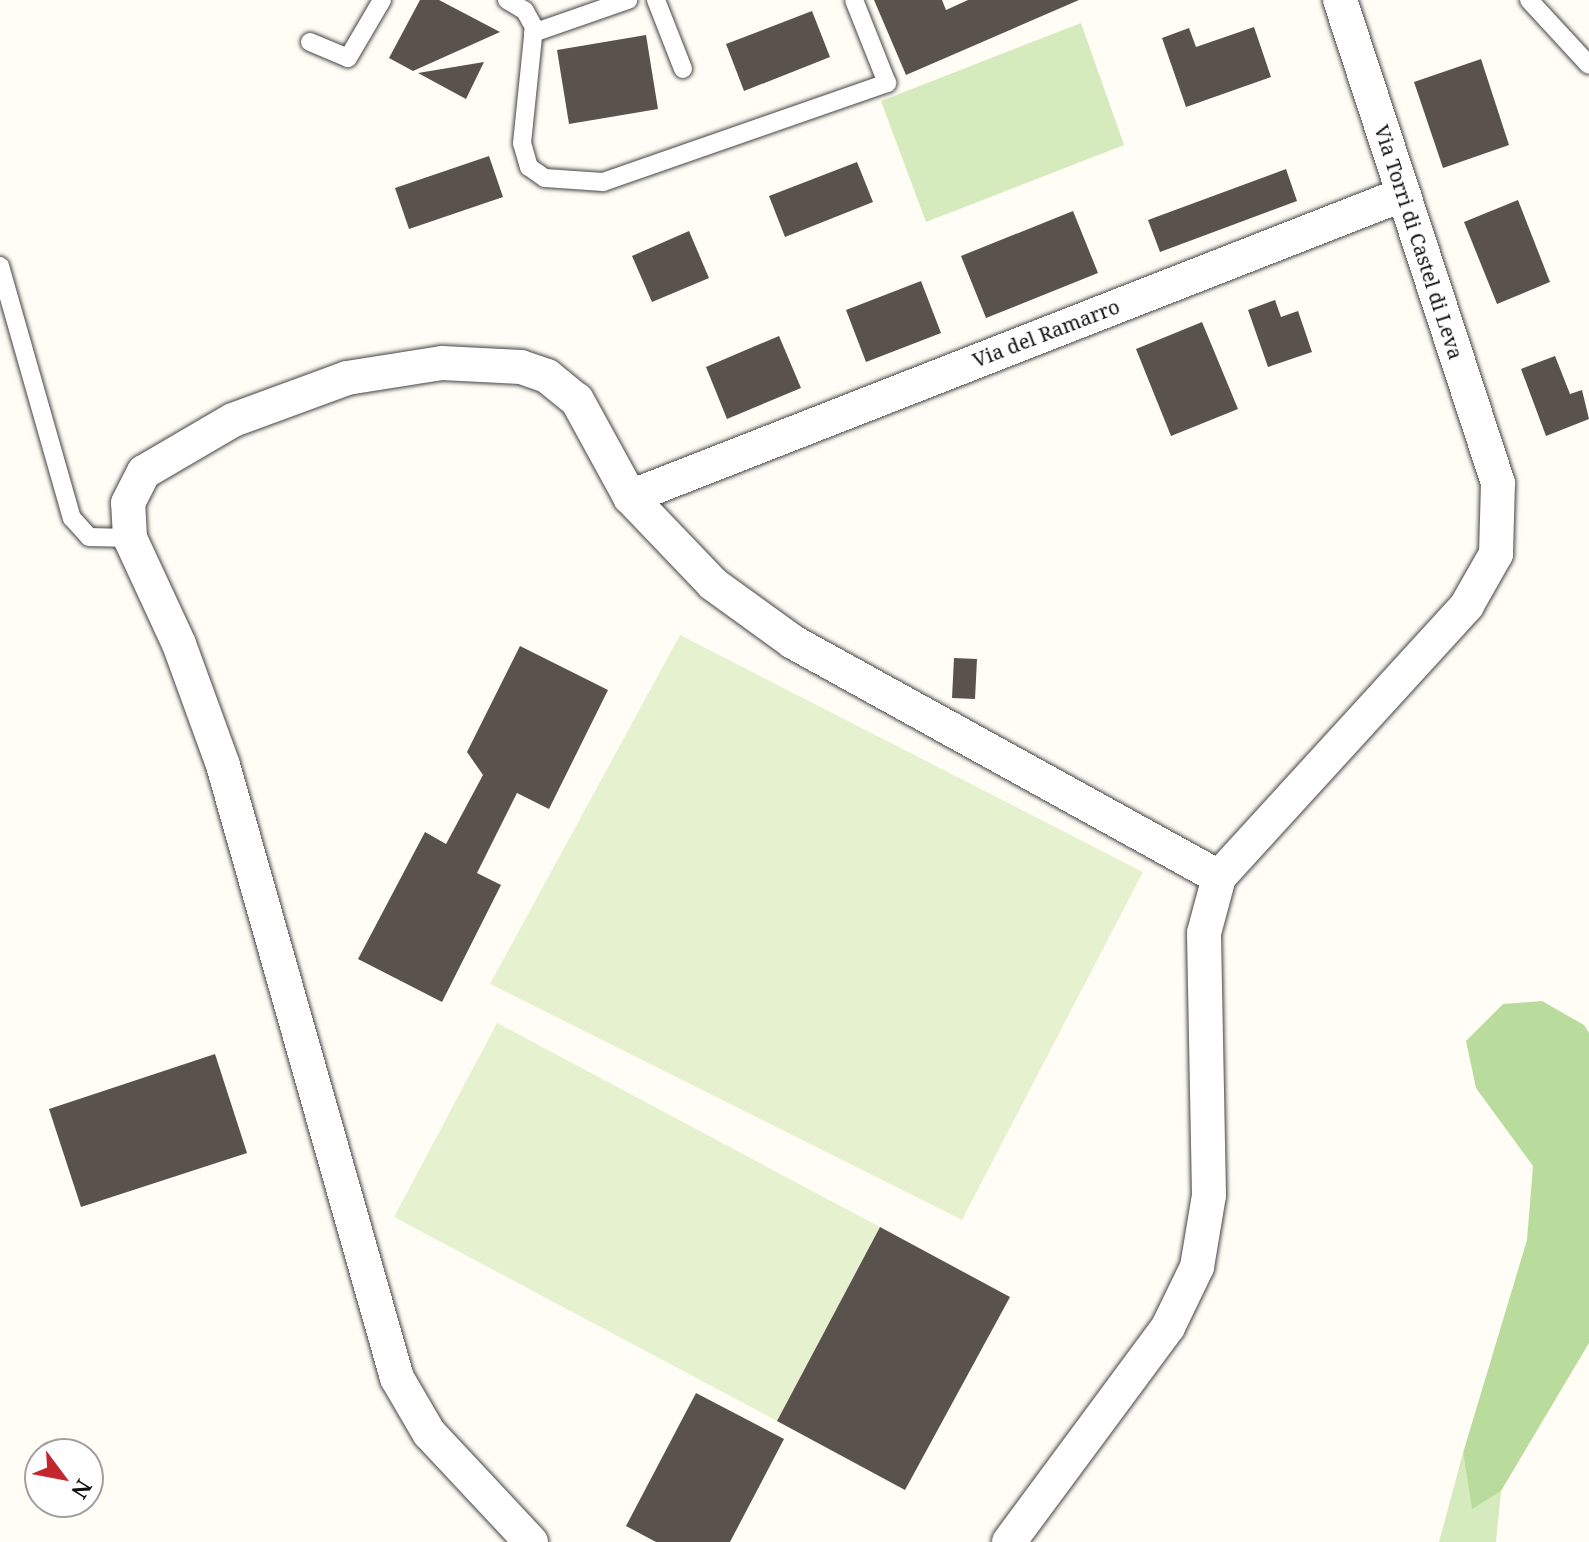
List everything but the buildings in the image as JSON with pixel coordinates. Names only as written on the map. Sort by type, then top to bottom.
[{"type":"street","name":"Via Torri di Castel di Leva","points":[[1219,877],[1478,590],[1499,539],[1498,483],[1340,0]]},
{"type":"street","name":"Via del Ramarro","points":[[630,497],[689,471],[1404,194]]},
{"type":"street","points":[[531,1542],[429,1433],[397,1378],[223,765],[179,644],[130,538],[128,503],[136,481],[189,442],[303,392],[430,364],[521,367],[559,382],[587,414],[630,497],[713,584],[793,642],[1219,877],[1204,933],[1209,1195],[1197,1267],[1168,1327],[1009,1542]]},
{"type":"lane","points":[[310,42],[348,58],[382,0]]},
{"type":"lane","points":[[507,0],[529,16],[533,33],[522,143],[529,167],[551,180],[613,181],[887,83],[854,0]]},
{"type":"lane","points":[[533,33],[628,0]]},
{"type":"lane","points":[[656,0],[683,69]]},
{"type":"lane","points":[[1529,0],[1589,65]]},
{"type":"lane","points":[[0,266],[72,518],[89,537],[130,538]]},
{"type":"green space","points":[[1081,23],[1124,145],[926,222],[881,101]]},
{"type":"green space","points":[[680,635],[1143,872],[962,1220],[490,984]]},
{"type":"green space","points":[[1542,1001],[1584,1025],[1589,1033],[1589,1343],[1501,1491],[1472,1509],[1463,1453],[1527,1240],[1533,1166],[1476,1088],[1466,1041],[1503,1004]]},
{"type":"green space","points":[[497,1023],[880,1227],[777,1421],[394,1217]]},
{"type":"green space","points":[[1463,1453],[1472,1508],[1501,1491],[1496,1542],[1439,1542]]}]
